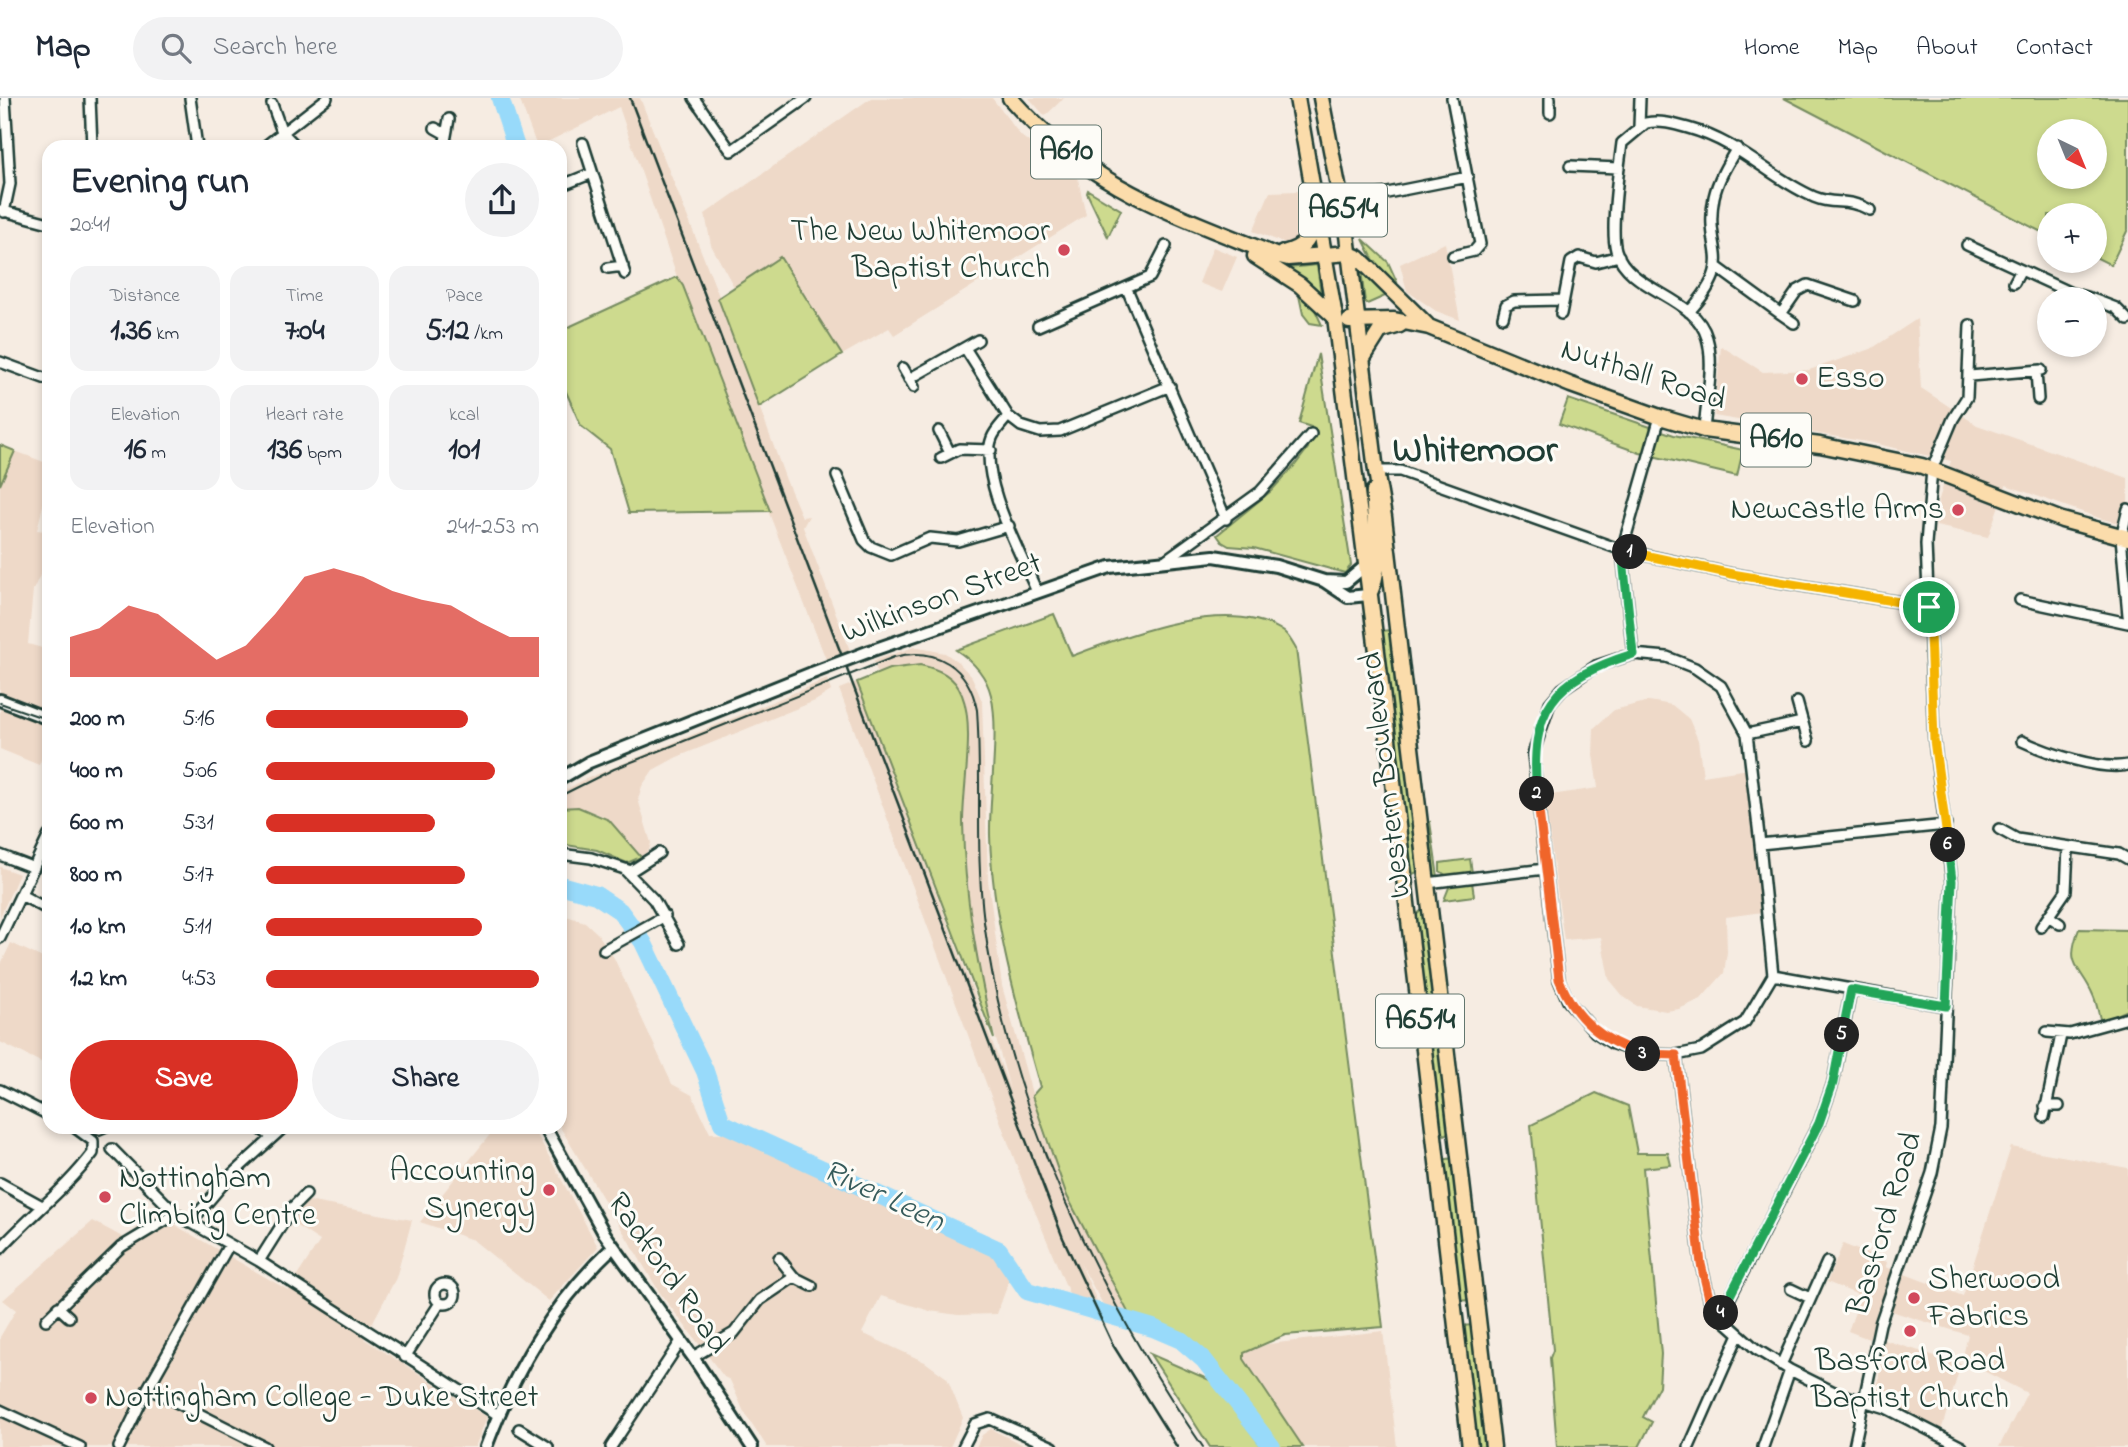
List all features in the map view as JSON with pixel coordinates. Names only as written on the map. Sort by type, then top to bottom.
[{"type":"main road","name":"Nuthall Road","points":[[1010,98],[1049,138],[1087,168],[1131,196],[1275,255],[1288,258],[1348,253],[1359,258],[1422,325]]},
{"type":"main road","name":"Western Boulevard","points":[[1297,98],[1318,206],[1335,317],[1470,1447]]},
{"type":"main road","name":"Western Boulevard","points":[[1321,98],[1342,202],[1384,517],[1493,1447]]},
{"type":"main road","points":[[1275,255],[1293,251],[1306,242],[1312,235],[1318,206]]},
{"type":"main road","name":"Nuthall Road","points":[[1182,218],[1269,262],[1300,285],[1335,317],[1357,322],[1394,320],[1422,325],[1571,385],[1660,417],[1704,430],[1821,445],[1932,469],[2062,520],[2124,537]]},
{"type":"main road","points":[[1362,359],[1380,331],[1397,325],[1422,325]]},
{"type":"main road","points":[[1368,595],[1376,585],[1377,570],[1373,518],[1376,471]]},
{"type":"main road","points":[[1403,884],[1427,883]]},
{"type":"main road","points":[[1434,1141],[1457,1138]]},
{"type":"main road","points":[[1453,1313],[1478,1310]]},
{"type":"street","points":[[5,98],[4,148],[10,184],[2,211],[42,221]]},
{"type":"street","points":[[90,98],[92,140]]},
{"type":"street","points":[[190,98],[196,140]]},
{"type":"street","points":[[272,140],[327,98]]},
{"type":"street","points":[[694,98],[731,151],[806,98]]},
{"type":"street","points":[[1452,98],[1480,244],[1474,251],[1454,256]]},
{"type":"street","points":[[1550,98],[1550,113]]},
{"type":"street","points":[[1639,127],[1640,98]]},
{"type":"street","points":[[272,104],[282,132],[290,140]]},
{"type":"street","points":[[444,140],[449,119]]},
{"type":"street","points":[[1704,430],[1708,341],[1698,321],[1689,312],[1630,272],[1619,256],[1615,240],[1622,143],[1639,127],[1653,122],[1675,125],[1720,138],[1811,196],[1832,202],[1848,200],[1870,210]]},
{"type":"street","points":[[435,128],[444,133]]},
{"type":"street","points":[[583,143],[590,174],[624,270],[608,268]]},
{"type":"street","points":[[1689,312],[1708,292],[1718,268],[1714,198],[1724,170],[1737,148]]},
{"type":"street","points":[[1570,166],[1619,168]]},
{"type":"street","points":[[567,183],[590,174]]},
{"type":"street","points":[[1342,202],[1468,177]]},
{"type":"street","points":[[1967,245],[2062,287]]},
{"type":"street","points":[[1038,326],[1150,277],[1166,246]]},
{"type":"street","points":[[1561,314],[1561,300],[1570,262],[1579,257],[1596,262],[1619,256]]},
{"type":"street","points":[[1718,268],[1794,323]]},
{"type":"street","points":[[2014,284],[2021,270]]},
{"type":"street","points":[[1781,314],[1797,291],[1808,285],[1855,301]]},
{"type":"street","points":[[1127,289],[1226,519]]},
{"type":"street","points":[[1503,317],[1506,305],[1514,301],[1561,300]]},
{"type":"street","points":[[2107,305],[2116,308],[2128,320]]},
{"type":"street","points":[[1066,314],[1070,325]]},
{"type":"street","name":"Basford Road","points":[[1854,1447],[1880,1324],[1932,1173],[1941,1128],[1952,881],[1934,740],[1926,544],[1932,469],[1953,419],[1967,397],[1970,376],[1970,326]]},
{"type":"street","points":[[903,368],[911,383],[978,340]]},
{"type":"street","points":[[965,348],[1008,416],[1021,426],[1040,432],[1060,431],[1170,386]]},
{"type":"street","points":[[0,362],[42,377]]},
{"type":"street","points":[[1970,376],[2038,370],[2038,398]]},
{"type":"street","points":[[1008,416],[992,438],[993,488],[1037,592]]},
{"type":"street","points":[[1633,654],[1622,550],[1660,417]]},
{"type":"street","points":[[939,431],[950,453]]},
{"type":"street","points":[[1167,559],[1260,492],[1311,434]]},
{"type":"street","points":[[941,458],[959,449],[991,450]]},
{"type":"street","points":[[1376,471],[1400,471],[1622,550],[1732,574],[1929,607]]},
{"type":"street","points":[[837,476],[864,540],[871,547],[891,555],[930,538],[958,541],[1009,526]]},
{"type":"street","points":[[2128,509],[2124,537],[2128,615]]},
{"type":"street","name":"Wilkinson Street","points":[[567,769],[870,651],[1110,567],[1213,556],[1276,566],[1324,581],[1346,582],[1364,568]]},
{"type":"street","name":"Wilkinson Street","points":[[1324,581],[1348,597],[1368,595]]},
{"type":"street","points":[[2020,600],[2128,623]]},
{"type":"street","points":[[1633,654],[1667,657],[1695,668],[1721,686],[1747,734],[1773,975],[1745,1023],[1701,1050],[1676,1055],[1642,1054],[1613,1044],[1595,1032],[1568,1001],[1559,979],[1534,754],[1539,730],[1550,703],[1562,689],[1595,666],[1633,654]]},
{"type":"street","points":[[0,699],[42,716]]},
{"type":"street","points":[[1797,702],[1808,741]]},
{"type":"street","points":[[1747,734],[1802,722]]},
{"type":"street","points":[[2022,741],[2042,750],[2115,768],[2128,765]]},
{"type":"street","name":"Wilkinson Street","points":[[567,775],[589,762]]},
{"type":"street","points":[[1760,844],[1945,825]]},
{"type":"street","points":[[1999,829],[2016,844],[2119,854],[2128,859]]},
{"type":"street","points":[[2041,926],[2066,891],[2068,848]]},
{"type":"street","points":[[0,938],[42,850]]},
{"type":"street","points":[[626,871],[636,870],[659,853]]},
{"type":"street","points":[[0,855],[34,867]]},
{"type":"street","points":[[567,855],[591,858],[626,871],[654,900],[679,944]]},
{"type":"street","points":[[1427,883],[1545,869]]},
{"type":"street","points":[[20,895],[42,906]]},
{"type":"street","points":[[604,950],[623,942],[665,916]]},
{"type":"street","points":[[2050,917],[2060,924]]},
{"type":"street","points":[[1773,975],[1946,1006]]},
{"type":"street","points":[[1720,1317],[1819,1123],[1833,1083],[1851,990]]},
{"type":"street","points":[[2047,1032],[2061,1035],[2128,1018]]},
{"type":"street","points":[[2044,1117],[2061,1035]]},
{"type":"street","points":[[1676,1055],[1701,1264],[1710,1302],[1720,1317],[1790,1370],[1836,1393],[1886,1408],[1962,1447]]},
{"type":"street","points":[[0,1090],[42,1111]]},
{"type":"street","points":[[2045,1106],[2059,1107]]},
{"type":"street","points":[[0,1249],[90,1157],[95,1144],[83,1134]]},
{"type":"street","points":[[268,1134],[272,1137]]},
{"type":"street","points":[[190,1223],[229,1177],[276,1134]]},
{"type":"street","name":"Radford Road","points":[[548,1134],[567,1171],[613,1247],[681,1341],[752,1447]]},
{"type":"street","points":[[111,1149],[176,1214],[259,1261],[498,1415]]},
{"type":"street","points":[[0,1184],[42,1206]]},
{"type":"street","points":[[259,1261],[293,1207],[306,1194]]},
{"type":"street","points":[[46,1320],[121,1247],[176,1214]]},
{"type":"street","points":[[119,1447],[148,1388],[229,1245]]},
{"type":"street","points":[[486,1447],[521,1364],[555,1312],[586,1272],[613,1247]]},
{"type":"street","points":[[779,1258],[794,1277],[811,1286]]},
{"type":"street","points":[[1781,1365],[1826,1262]]},
{"type":"street","points":[[692,1357],[734,1333],[760,1300],[794,1277]]},
{"type":"street","points":[[1791,1289],[1810,1298]]},
{"type":"street","points":[[405,1357],[440,1303]]},
{"type":"street","points":[[58,1307],[69,1317]]},
{"type":"street","points":[[1689,1447],[1739,1334]]},
{"type":"street","points":[[611,1447],[681,1341]]},
{"type":"street","points":[[1763,1447],[1790,1370]]},
{"type":"street","points":[[148,1388],[265,1447]]},
{"type":"street","points":[[0,1410],[80,1447]]},
{"type":"street","points":[[963,1447],[975,1424],[990,1419],[1053,1447]]},
{"type":"street","points":[[519,1429],[548,1447]]},
{"type":"shaded area","points":[[519,98],[640,98],[721,301],[786,480],[802,517],[809,516],[803,527],[851,653],[827,662],[677,277],[619,107],[551,140],[534,140]]},
{"type":"shaded area","points":[[871,98],[992,98],[1021,136],[1078,179],[1086,215],[894,335],[889,328],[842,355],[781,258],[734,287],[711,245],[705,214]]},
{"type":"shaded area","points":[[1029,98],[1064,98],[1045,116]]},
{"type":"shaded area","points":[[1298,191],[1303,227],[1298,239],[1287,244],[1253,231],[1270,192]]},
{"type":"shaded area","points":[[1445,243],[1460,320],[1436,311],[1407,291],[1400,264]]},
{"type":"shaded area","points":[[1213,247],[1237,257],[1222,292],[1199,283]]},
{"type":"shaded area","points":[[1917,319],[1921,388],[1977,425],[2128,478],[2128,525],[2102,519],[2006,485],[1988,537],[1936,526],[1939,499],[1951,461],[1873,443],[1714,416],[1721,346],[1763,372],[1809,370],[1871,349]]},
{"type":"shaded area","points":[[15,451],[42,461],[42,510],[37,530],[42,531],[42,571],[33,590],[28,644],[42,648],[42,758],[39,765],[0,749],[0,711],[4,699],[0,697],[0,485]]},
{"type":"shaded area","points":[[914,647],[945,653],[958,662],[972,677],[982,701],[988,880],[1002,986],[1042,1129],[1067,1196],[1131,1320],[1124,1321],[1109,1315],[1080,1263],[1102,1312],[1073,1302],[1070,1296],[1024,1185],[839,689],[857,682],[1010,1089],[980,982],[970,918],[963,822],[968,725],[961,692],[950,677],[920,665],[878,674],[873,661]]},
{"type":"shaded area","points":[[827,679],[831,691],[815,701],[677,757],[653,770],[642,786],[638,799],[651,843],[649,850],[641,857],[603,816],[578,807],[567,808],[567,789]]},
{"type":"shaded area","points":[[1649,701],[1672,705],[1689,719],[1698,740],[1703,776],[1749,769],[1762,912],[1726,917],[1727,952],[1724,973],[1701,999],[1679,1009],[1666,1011],[1637,1006],[1624,997],[1609,979],[1601,937],[1564,940],[1544,796],[1598,788],[1593,755],[1594,728],[1614,710]]},
{"type":"shaded area","points":[[0,867],[19,874],[0,917]]},
{"type":"shaded area","points":[[567,916],[585,922],[598,934],[614,958],[672,1084],[692,1095],[710,1133],[724,1133],[1001,1260],[1011,1275],[997,1314],[958,1315],[930,1311],[881,1296],[862,1333],[925,1362],[947,1378],[963,1418],[950,1447],[767,1447],[743,1410],[730,1380],[724,1377],[660,1293],[564,1134],[567,1134]]},
{"type":"shaded area","points":[[11,943],[42,958],[42,1063],[0,1042],[0,966]]},
{"type":"shaded area","points":[[490,1134],[537,1134],[598,1247],[549,1301],[473,1240],[420,1222]]},
{"type":"shaded area","points":[[2011,1147],[2128,1168],[2128,1447],[1999,1447],[2027,1393],[1962,1360],[1968,1335],[1878,1307],[1869,1339],[1848,1331],[1861,1296],[1827,1282],[1843,1244],[1887,1262],[1886,1267],[1963,1296]]},
{"type":"shaded area","points":[[307,1201],[412,1220],[396,1278],[364,1339],[487,1417],[475,1447],[0,1447],[0,1337],[16,1310],[3,1300],[93,1221],[124,1238],[160,1212],[180,1228],[288,1290],[320,1241],[292,1223]]},
{"type":"shaded area","points":[[1383,1331],[1397,1447],[1302,1447],[1244,1359],[1244,1353],[1268,1344]]},
{"type":"shaded area","points":[[1884,1340],[1961,1364],[1941,1431],[1876,1397]]},
{"type":"shaded area","points":[[991,1429],[1027,1447],[976,1447],[982,1435]]},
{"type":"green space","points":[[1784,98],[2128,98],[2128,229],[2111,265],[2107,263],[2107,203],[2037,203],[2037,230]]},
{"type":"green space","points":[[1088,190],[1121,210],[1108,237],[1087,193]]},
{"type":"green space","points":[[1363,239],[1388,262],[1397,282],[1393,283],[1373,259]]},
{"type":"green space","points":[[780,257],[842,355],[759,407],[718,298]]},
{"type":"green space","points":[[1317,265],[1321,294],[1288,268]]},
{"type":"green space","points":[[1361,270],[1385,296],[1367,304],[1365,302]]},
{"type":"green space","points":[[677,277],[683,286],[770,511],[629,513],[610,449],[581,426],[567,394],[567,328]]},
{"type":"green space","points":[[1298,291],[1315,310],[1322,325],[1310,323],[1303,314]]},
{"type":"green space","points":[[1318,354],[1351,565],[1345,573],[1254,548],[1229,546],[1217,535],[1271,491],[1308,448],[1311,427],[1299,423]]},
{"type":"green space","points":[[1568,399],[1674,435],[1743,450],[1737,476],[1640,453],[1559,424]]},
{"type":"green space","points":[[0,445],[15,451],[0,485]]},
{"type":"green space","points":[[1054,614],[1072,656],[1120,638],[1178,622],[1236,617],[1262,622],[1284,632],[1296,649],[1383,1327],[1285,1335],[1244,1353],[1244,1359],[1303,1447],[1280,1447],[1198,1345],[1176,1331],[1130,1316],[1067,1196],[1032,1096],[1040,1087],[1007,963],[995,899],[990,835],[994,710],[986,681],[978,669],[956,650]]},
{"type":"green space","points":[[1391,630],[1419,871],[1413,874],[1401,809],[1381,631]]},
{"type":"green space","points":[[920,665],[940,671],[951,678],[959,688],[966,708],[968,739],[963,822],[966,877],[977,958],[994,1039],[857,682],[889,669]]},
{"type":"green space","points":[[578,807],[609,820],[641,857],[627,863],[597,850],[567,845],[567,808]]},
{"type":"green space","points":[[1430,822],[1438,877],[1432,873],[1425,823]]},
{"type":"green space","points":[[1470,859],[1472,873],[1447,876],[1440,871],[1440,863]]},
{"type":"green space","points":[[1472,882],[1474,896],[1444,900],[1450,885]]},
{"type":"green space","points":[[1424,908],[1451,1130],[1445,1135],[1439,1133],[1413,918]]},
{"type":"green space","points":[[2079,929],[2128,930],[2128,1010],[2101,1022],[2094,998],[2074,959],[2073,951]]},
{"type":"green space","points":[[1596,1093],[1628,1106],[1637,1153],[1668,1153],[1671,1165],[1643,1168],[1661,1354],[1659,1386],[1643,1417],[1652,1422],[1639,1447],[1557,1447],[1550,1358],[1553,1350],[1531,1125]]},
{"type":"green space","points":[[1453,1158],[1470,1300],[1457,1301],[1441,1160]]},
{"type":"green space","points":[[1473,1325],[1487,1447],[1475,1447],[1461,1326]]},
{"type":"green space","points":[[1150,1354],[1212,1381],[1262,1447],[1210,1447]]},
{"type":"waterway","name":"River Leen","points":[[500,98],[514,140]]},
{"type":"waterway","name":"River Leen","points":[[567,887],[596,895],[620,911],[643,942],[705,1071],[722,1123],[999,1250],[1027,1291],[1153,1328],[1181,1340],[1204,1360],[1272,1447]]},
{"type":"tram line","points":[[567,792],[614,769],[894,657],[924,655],[948,663],[958,671],[967,682],[977,710],[981,895],[996,992],[1014,1061],[1036,1130],[1094,1263],[1164,1388],[1203,1447]]},
{"type":"tram line","points":[[0,703],[42,718]]},
{"type":"tram line","points":[[97,1134],[102,1134]]},
{"type":"railway","points":[[630,98],[1063,1238],[1113,1345],[1177,1447]]},
{"type":"place","name":"The New Whitemoor Baptist Church","points":[[1064,250]]},
{"type":"place","name":"Esso","points":[[1802,379]]},
{"type":"place","name":"Newcastle Arms","points":[[1958,510]]},
{"type":"place","name":"Accounting Synergy","points":[[549,1190]]},
{"type":"place","name":"Nottingham Climbing Centre","points":[[105,1197]]},
{"type":"place","name":"Sherwood Fabrics","points":[[1914,1298]]},
{"type":"place","name":"Basford Road Baptist Church","points":[[1910,1331]]},
{"type":"place","name":"Nottingham College - Duke Street","points":[[91,1398]]},
{"type":"district","name":"Whitemoor","points":[[1475,452]]},
{"type":"route","points":[[1622,550],[1732,574],[1929,607],[1934,740],[1952,881],[1946,1006],[1851,990],[1833,1083],[1819,1123],[1720,1317],[1710,1302],[1701,1264],[1676,1055],[1642,1054],[1613,1044],[1583,1020],[1568,1001],[1559,979],[1534,754],[1539,730],[1550,703],[1562,689],[1595,666],[1633,654],[1622,550]]}]
